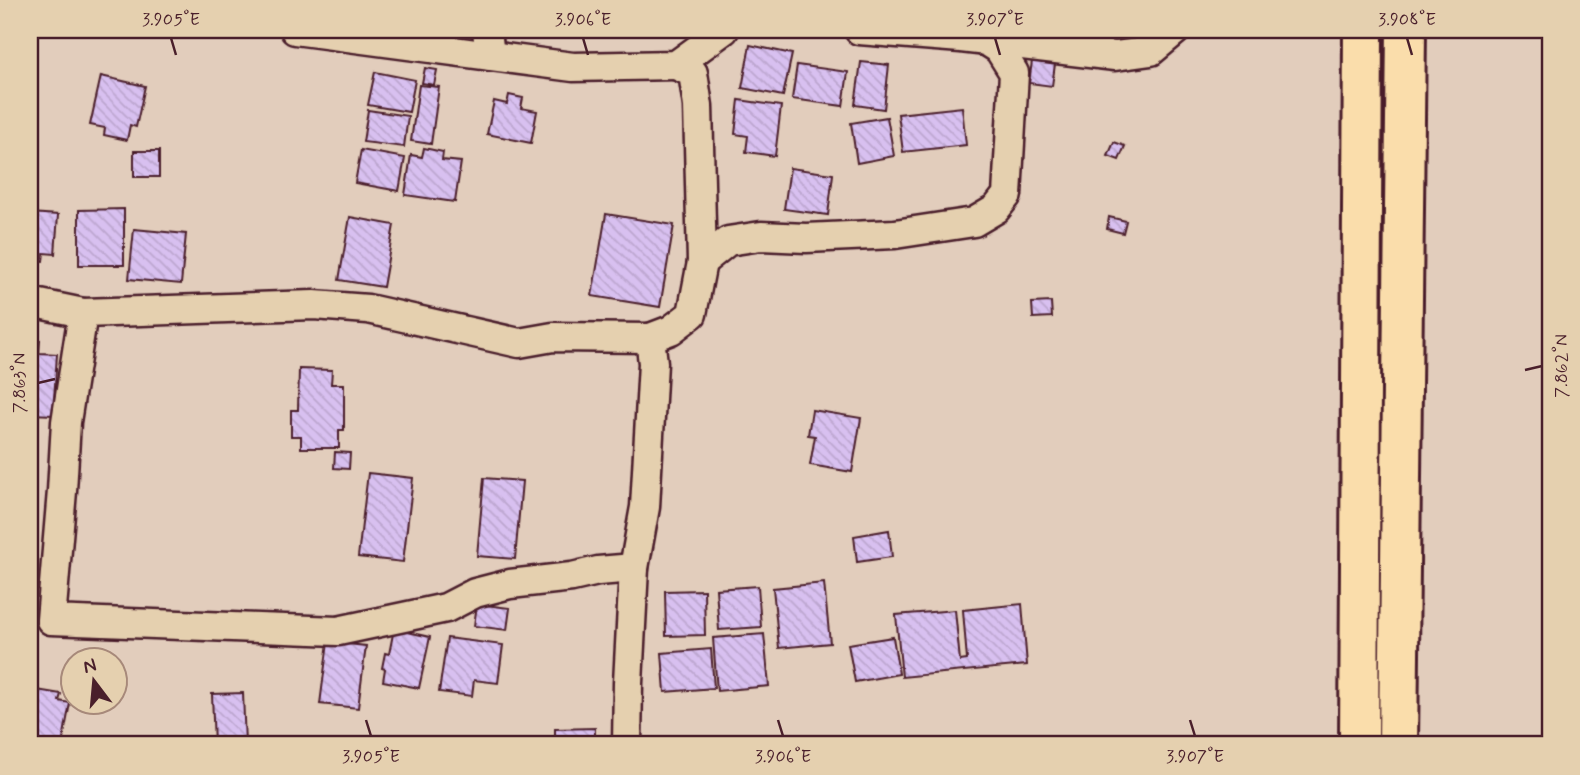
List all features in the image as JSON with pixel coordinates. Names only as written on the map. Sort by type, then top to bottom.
[{"type":"highway","points":[[1359,745],[1363,30]]},
{"type":"highway","points":[[1398,745],[1406,30]]},
{"type":"street","points":[[30,302],[83,313],[314,305],[368,309],[519,343],[553,337],[650,338],[671,330],[692,314],[702,262],[698,106],[693,73],[676,65],[573,67],[489,43],[295,30]]},
{"type":"street","points":[[676,65],[724,30]]},
{"type":"street","points":[[859,30],[1115,56],[1151,51],[1176,30]]},
{"type":"street","points":[[702,262],[728,241],[761,236],[806,239],[895,234],[974,222],[996,209],[1007,195],[1014,73],[999,49],[988,42]]},
{"type":"street","points":[[83,313],[66,422],[51,620],[338,631],[446,608],[475,593],[510,584],[634,568]]},
{"type":"street","points":[[627,745],[634,568],[645,507],[653,363],[650,338]]},
{"type":"building","points":[[750,45],[792,54],[783,96],[742,88]]},
{"type":"building","points":[[1032,61],[1055,64],[1052,86],[1029,83]]},
{"type":"building","points":[[861,62],[889,65],[884,109],[855,105]]},
{"type":"building","points":[[797,65],[848,72],[843,106],[792,99]]},
{"type":"building","points":[[425,68],[437,70],[434,85],[422,83]]},
{"type":"building","points":[[375,72],[415,80],[409,112],[368,105]]},
{"type":"building","points":[[101,76],[145,86],[136,127],[130,125],[127,140],[104,135],[105,128],[90,125]]},
{"type":"building","points":[[419,85],[439,87],[431,144],[411,141]]},
{"type":"building","points":[[509,95],[523,98],[521,108],[537,111],[531,143],[487,134],[494,101],[507,104]]},
{"type":"building","points":[[739,100],[781,106],[775,156],[746,152],[748,136],[735,134]]},
{"type":"building","points":[[962,107],[966,145],[903,152],[898,114]]},
{"type":"building","points":[[368,110],[408,116],[404,147],[363,142]]},
{"type":"building","points":[[887,117],[894,156],[857,163],[851,123]]},
{"type":"building","points":[[1114,142],[1125,146],[1119,160],[1108,156]]},
{"type":"building","points":[[424,148],[443,152],[442,160],[461,162],[455,202],[405,195],[411,155],[422,157]]},
{"type":"building","points":[[361,150],[405,158],[399,191],[355,183]]},
{"type":"building","points":[[134,151],[159,151],[159,177],[134,177]]},
{"type":"building","points":[[790,168],[833,174],[828,215],[784,209]]},
{"type":"building","points":[[124,209],[124,265],[79,265],[79,210]]},
{"type":"building","points":[[30,213],[58,215],[55,254],[44,253],[43,261],[30,260]]},
{"type":"building","points":[[606,214],[674,225],[660,307],[592,296]]},
{"type":"building","points":[[350,217],[394,225],[383,287],[339,280]]},
{"type":"building","points":[[1109,217],[1126,221],[1123,233],[1107,229]]},
{"type":"building","points":[[134,229],[186,234],[181,284],[129,279]]},
{"type":"building","points":[[1051,302],[1052,317],[1033,318],[1032,303]]},
{"type":"building","points":[[30,339],[40,340],[39,353],[57,354],[53,415],[32,414],[31,423],[30,423]]},
{"type":"building","points":[[299,369],[332,370],[331,384],[344,384],[344,430],[339,430],[339,448],[301,448],[301,436],[291,436],[291,410],[298,410]]},
{"type":"building","points":[[812,410],[861,418],[852,472],[810,465],[815,436],[808,435]]},
{"type":"building","points":[[335,452],[350,453],[349,469],[334,468]]},
{"type":"building","points":[[368,473],[413,478],[403,562],[358,557]]},
{"type":"building","points":[[484,478],[522,481],[515,559],[477,556]]},
{"type":"building","points":[[889,530],[892,557],[857,562],[854,536]]},
{"type":"building","points":[[824,583],[830,643],[779,648],[773,588]]},
{"type":"building","points":[[758,586],[761,627],[719,630],[716,589]]},
{"type":"building","points":[[704,590],[705,635],[666,636],[665,591]]},
{"type":"building","points":[[477,604],[510,608],[507,630],[474,626]]},
{"type":"building","points":[[1022,604],[1027,665],[902,677],[896,615],[955,610],[960,661],[967,660],[963,610]]},
{"type":"building","points":[[394,629],[430,637],[419,688],[383,681],[385,653],[389,654]]},
{"type":"building","points":[[764,634],[769,686],[717,691],[713,638]]},
{"type":"building","points":[[893,637],[899,674],[855,682],[848,644]]},
{"type":"building","points":[[447,638],[503,645],[498,683],[474,680],[472,696],[439,692]]},
{"type":"building","points":[[328,642],[366,646],[358,708],[320,704]]},
{"type":"building","points":[[711,649],[714,688],[665,692],[662,653]]},
{"type":"building","points":[[31,689],[60,694],[60,716],[68,716],[62,745],[30,745]]},
{"type":"building","points":[[243,693],[245,745],[214,745],[212,694]]},
{"type":"building","points":[[595,728],[595,745],[555,745],[555,729]]},
{"type":"building","points":[[703,739],[703,745],[660,745],[660,742]]}]
